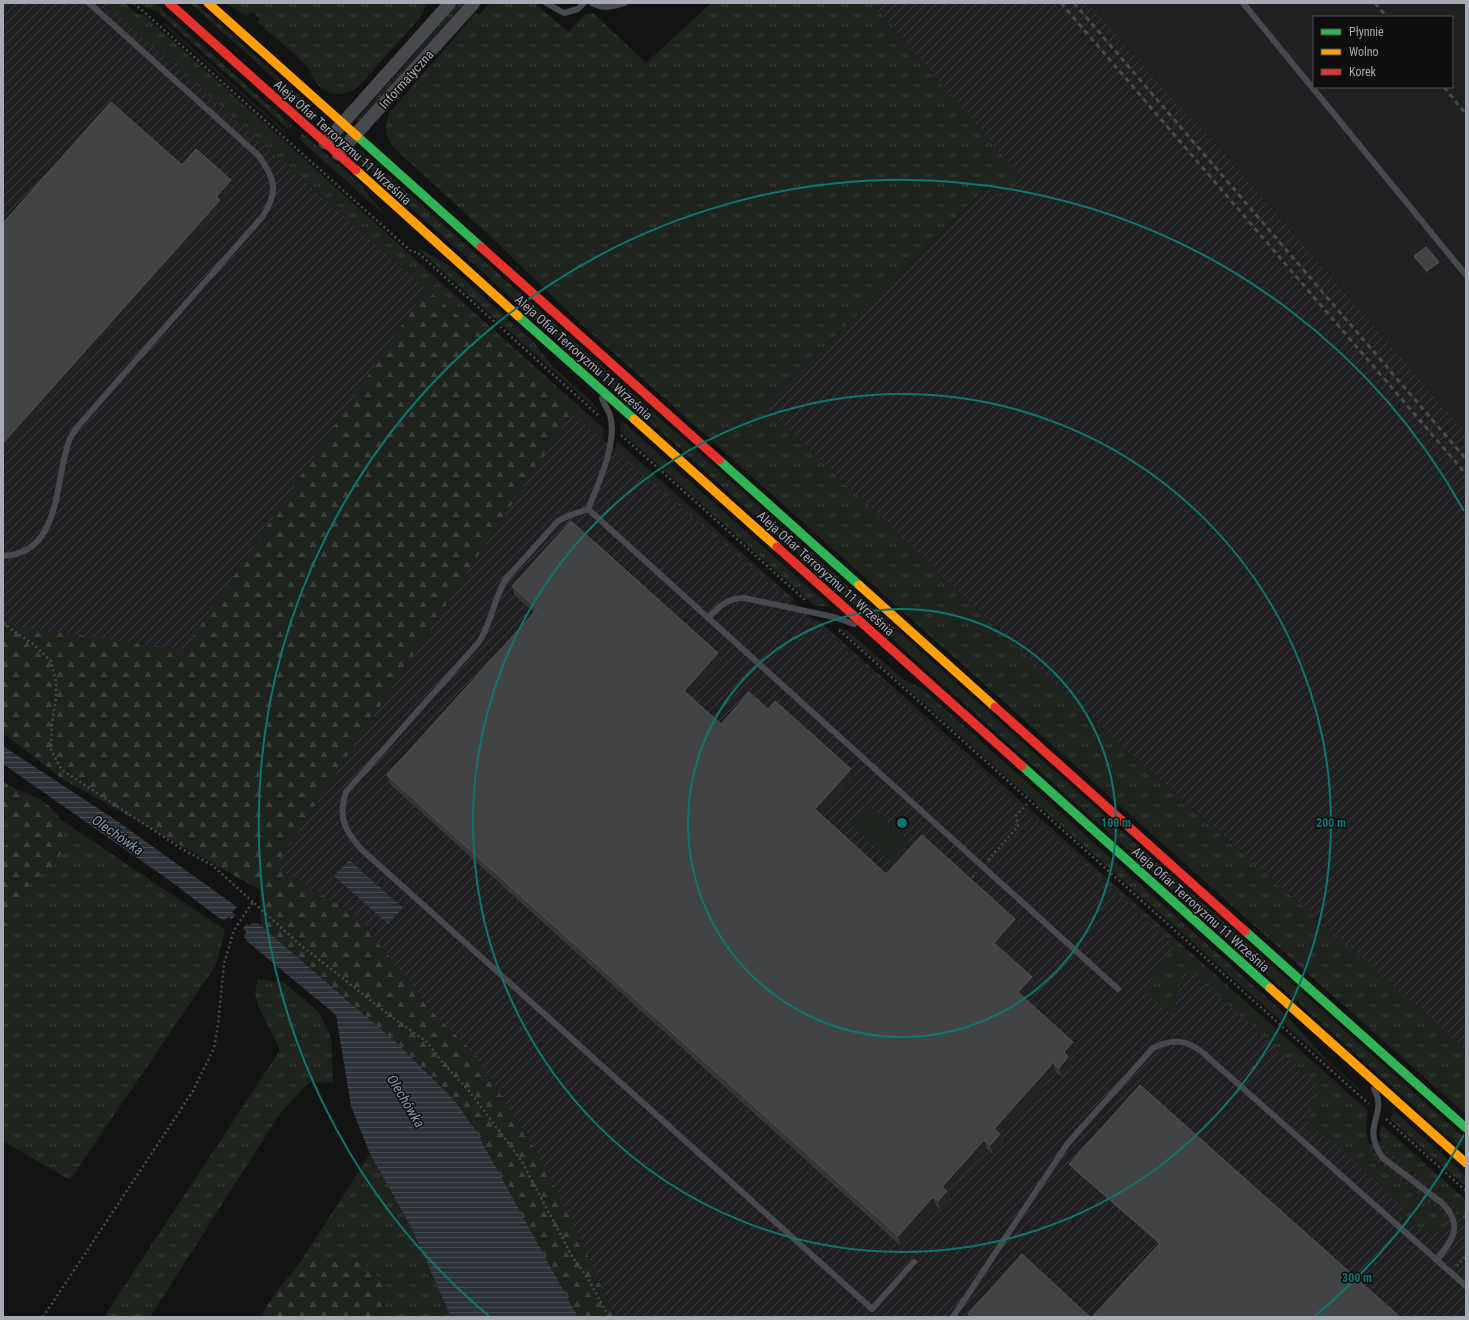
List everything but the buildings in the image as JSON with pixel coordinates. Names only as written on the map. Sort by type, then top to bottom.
[{"type":"street","name":"Aleja Ofiar Terroryzmu 11 Września","points":[[169,3],[1466,1163]]},
{"type":"street","name":"Aleja Ofiar Terroryzmu 11 Września","points":[[208,3],[1466,1128]]},
{"type":"street","points":[[433,22],[437,3]]},
{"type":"street","name":"Informatyczna","points":[[324,143],[450,3]]},
{"type":"street","name":"Informatyczna","points":[[338,154],[474,3]]},
{"type":"lane","points":[[3,556],[15,555],[31,548],[42,538],[50,523],[70,439],[79,425],[263,216],[272,203],[274,192],[273,180],[267,167],[258,155],[89,3]]},
{"type":"lane","points":[[546,3],[564,13],[578,9],[584,3]]},
{"type":"lane","points":[[592,3],[599,6],[612,7],[625,3]]},
{"type":"lane","points":[[1243,3],[1466,275]]},
{"type":"lane","points":[[588,510],[600,481],[608,453],[610,426],[610,416],[596,386]]},
{"type":"lane","points":[[588,510],[1118,989]]},
{"type":"lane","points":[[588,510],[568,516],[558,521],[506,579],[499,589],[486,633],[346,792],[342,804],[342,816],[346,828],[360,848],[872,1309],[914,1262]]},
{"type":"lane","points":[[708,618],[724,603],[735,598],[744,598],[834,617],[872,632]]},
{"type":"lane","points":[[953,1317],[1075,1134],[1153,1048],[1170,1041],[1186,1042],[1202,1052],[1466,1286]]},
{"type":"lane","points":[[1352,1061],[1375,1091],[1379,1100],[1378,1112],[1372,1127],[1374,1142],[1378,1151],[1383,1158],[1442,1203],[1450,1211],[1455,1222],[1454,1233],[1449,1244],[1437,1260]]},
{"type":"path","points":[[134,3],[406,247],[412,252],[417,252],[821,614]]},
{"type":"path","points":[[7,626],[33,644],[51,661],[56,682],[56,699],[52,722],[51,750],[62,770],[182,849],[212,865],[298,944],[389,1015],[427,1042],[443,1063],[470,1092],[521,1160],[572,1256],[587,1277],[609,1317]]},
{"type":"path","points":[[838,630],[1466,1191]]},
{"type":"path","points":[[968,882],[1018,826],[1016,816],[1027,804]]},
{"type":"path","points":[[43,1317],[193,1091],[208,1063],[214,1048],[218,1025],[224,964],[234,930],[253,902]]},
{"type":"path","points":[[1466,1212],[1464,1215],[1466,1221]]},
{"type":"shaded area","points":[[3,3],[105,3],[426,289],[184,651],[13,626],[3,617]]},
{"type":"shaded area","points":[[872,3],[1089,3],[1171,97],[1216,143],[1466,433],[1466,1050],[1107,733],[764,406],[989,186],[1022,178]]},
{"type":"shaded area","points":[[1089,3],[1466,3],[1466,433],[1216,143],[1171,97]]},
{"type":"shaded area","points":[[572,412],[812,619],[1362,1111],[1365,1145],[1384,1140],[1466,1209],[1466,1317],[615,1317],[572,1221],[534,1148],[475,1055],[437,1017],[357,916],[275,867]]},
{"type":"green space","points":[[105,3],[125,3],[136,13],[145,16],[604,429],[603,441],[426,289]]},
{"type":"green space","points":[[138,3],[155,3],[292,126],[288,129],[157,11],[142,6]]},
{"type":"green space","points":[[190,3],[196,3],[310,105],[307,108]]},
{"type":"green space","points":[[226,3],[427,3],[420,18],[359,86],[350,92],[339,94],[323,90],[315,81],[306,65],[257,22],[260,19],[253,12],[246,16]]},
{"type":"green space","points":[[459,3],[464,3],[359,121],[355,121]]},
{"type":"green space","points":[[490,3],[535,3],[568,32],[585,14],[593,13],[646,63],[711,3],[872,3],[1022,178],[1000,197],[988,186],[764,406],[1107,733],[1466,1050],[1466,1115],[580,323],[490,236],[393,147],[388,139],[386,130],[390,112],[476,13],[479,15]]},
{"type":"green space","points":[[164,23],[286,132],[285,133],[163,24]]},
{"type":"green space","points":[[302,133],[359,183],[382,211],[381,212],[299,139]]},
{"type":"green space","points":[[359,149],[1466,1139],[1466,1153],[363,165],[357,150]]},
{"type":"green space","points":[[421,249],[448,265],[533,341],[553,367],[593,403],[599,412],[419,250]]},
{"type":"green space","points":[[426,289],[572,412],[275,867],[357,916],[437,1017],[475,1054],[534,1148],[572,1221],[615,1317],[578,1317],[476,1131],[423,1068],[346,998],[261,926],[260,890],[61,778],[3,733],[3,617],[14,626],[184,650]]},
{"type":"green space","points":[[622,422],[831,607],[814,605],[620,431]]},
{"type":"green space","points":[[617,441],[798,603],[791,601],[615,451]]},
{"type":"green space","points":[[812,619],[819,621],[1368,1111],[1367,1132],[1371,1151],[1379,1163],[1440,1212],[1446,1222],[1443,1230],[1435,1233],[1429,1232],[1397,1216],[1404,1208],[1316,1128],[1308,1136],[1307,1133],[1316,1084],[1193,973],[1189,972],[1182,976],[1173,1016],[1144,990],[1174,944]]},
{"type":"green space","points":[[837,626],[849,632],[902,678],[924,690],[1285,1014],[1327,1060],[1364,1095]]},
{"type":"green space","points":[[3,781],[225,930],[216,965],[70,1180],[3,1141]]},
{"type":"green space","points":[[3,783],[33,796],[51,807],[62,824],[64,838],[63,847],[59,858],[53,865],[38,876],[28,888],[3,929],[3,848],[14,840],[25,836],[25,833],[13,830],[3,820]]},
{"type":"green space","points":[[867,803],[910,842],[893,862],[849,823]]},
{"type":"green space","points":[[258,979],[283,982],[319,1012],[331,1037],[333,1083],[310,1082],[281,1112],[150,1317],[104,1317],[280,1050],[259,1008],[255,993]]},
{"type":"green space","points":[[1394,1111],[1466,1176],[1466,1187],[1390,1119]]},
{"type":"green space","points":[[1382,1125],[1466,1200],[1464,1213],[1461,1214],[1416,1174],[1399,1162],[1384,1145],[1379,1135]]},
{"type":"green space","points":[[370,1154],[411,1227],[451,1317],[382,1317],[386,1285],[299,1264]]},
{"type":"green space","points":[[326,1257],[362,1260],[386,1285],[382,1317],[261,1317],[275,1293],[299,1264]]},
{"type":"water","name":"Olechówka","points":[[3,746],[117,821],[237,907],[232,912],[236,915],[232,919],[229,917],[224,920],[219,918],[169,880],[3,764]]},
{"type":"water","points":[[349,860],[403,908],[388,924],[334,876]]},
{"type":"water","name":"Olechówka","points":[[252,923],[258,923],[397,1043],[455,1101],[476,1131],[578,1317],[451,1317],[411,1227],[370,1154],[351,1106],[336,1015],[249,943],[244,937],[246,932],[243,928],[247,924],[249,926]]},
{"type":"railway","points":[[1061,3],[1466,474]]},
{"type":"railway","points":[[1074,3],[1466,459]]},
{"type":"railway","points":[[1375,3],[1386,16]]},
{"type":"railway","points":[[1445,88],[1466,114]]},
{"type":"traffic: fast","points":[[357,136],[481,247]]},
{"type":"traffic: fast","points":[[518,316],[634,419]]},
{"type":"traffic: fast","points":[[719,460],[859,585]]},
{"type":"traffic: fast","points":[[1022,766],[1270,988]]},
{"type":"traffic: fast","points":[[1245,931],[1466,1128]]},
{"type":"traffic: slow","points":[[208,3],[357,136]]},
{"type":"traffic: slow","points":[[356,170],[518,316]]},
{"type":"traffic: slow","points":[[634,419],[777,547]]},
{"type":"traffic: slow","points":[[859,585],[995,707]]},
{"type":"traffic: slow","points":[[1270,988],[1466,1163]]},
{"type":"traffic: jam","points":[[169,3],[356,170]]},
{"type":"traffic: jam","points":[[481,247],[719,460]]},
{"type":"traffic: jam","points":[[777,547],[1022,766]]},
{"type":"traffic: jam","points":[[995,707],[1245,931]]}]
